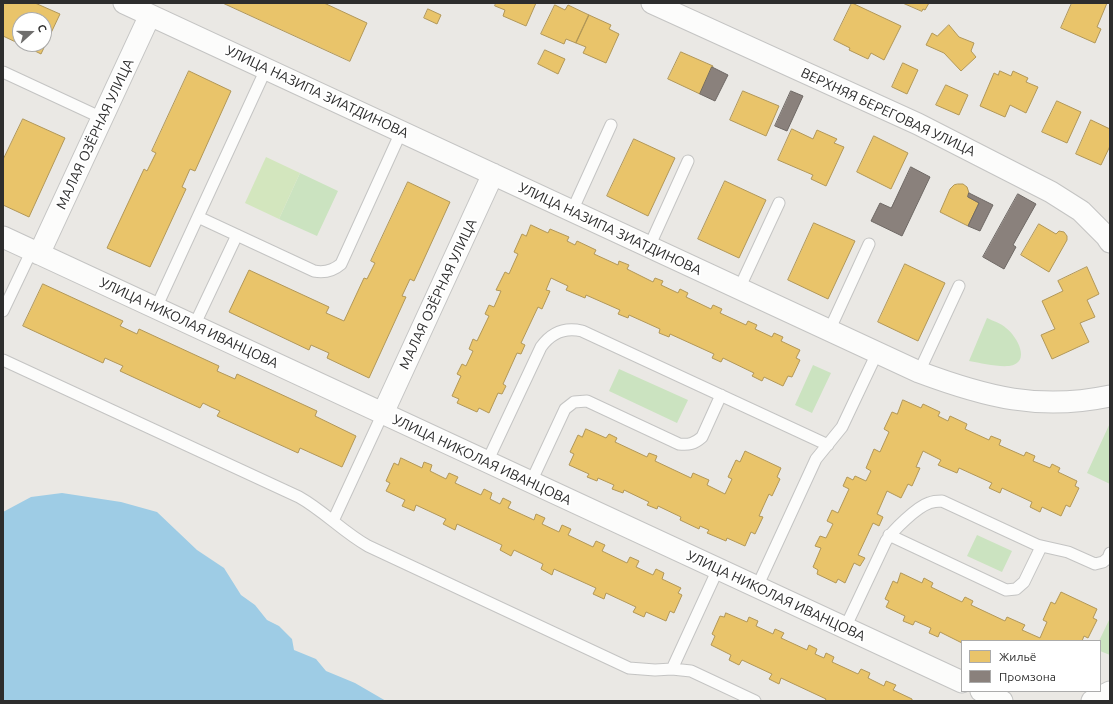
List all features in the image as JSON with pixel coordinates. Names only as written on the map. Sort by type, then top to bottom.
[{"type":"street","name":"УЛИЦА НАЗИПА ЗИАТДИНОВА","points":[[124,3],[919,372],[961,388],[995,397],[1021,401],[1064,402],[1110,396]]},
{"type":"street","name":"ВЕРХНЯЯ БЕРЕГОВАЯ УЛИЦА","points":[[658,4],[918,124],[1051,192],[1080,212],[1106,236],[1110,242]]},
{"type":"street","name":"МАЛАЯ ОЗЁРНАЯ УЛИЦА","points":[[36,252],[102,118],[150,15]]},
{"type":"street","name":"МАЛАЯ ОЗЁРНАЯ УЛИЦА","points":[[383,413],[493,174]]},
{"type":"street","name":"УЛИЦА НИКОЛАЯ ИВАНЦОВА","points":[[3,237],[961,682]]},
{"type":"street","points":[[983,692],[1002,701]]},
{"type":"street","points":[[1092,701],[1110,692]]},
{"type":"lane","points":[[156,308],[266,69]]},
{"type":"lane","points":[[3,72],[102,118]]},
{"type":"lane","points":[[572,211],[611,125]]},
{"type":"lane","points":[[198,217],[314,271],[326,272],[336,268],[341,264],[401,132]]},
{"type":"lane","points":[[649,247],[688,161]]},
{"type":"lane","points":[[739,289],[779,203]]},
{"type":"lane","points":[[194,326],[236,235]]},
{"type":"lane","points":[[829,331],[869,244]]},
{"type":"lane","points":[[3,311],[36,252]]},
{"type":"lane","points":[[919,372],[959,286]]},
{"type":"lane","points":[[488,462],[541,347],[549,337],[561,331],[571,329],[582,331],[828,445]]},
{"type":"lane","points":[[757,587],[816,459],[842,427],[877,353]]},
{"type":"lane","points":[[3,360],[299,497],[314,506],[349,535],[368,546],[629,668],[648,670],[687,670],[755,701]]},
{"type":"lane","points":[[531,482],[565,409],[574,402],[587,401],[679,444],[687,445],[697,442],[702,437],[721,395]]},
{"type":"lane","points":[[333,522],[383,413]]},
{"type":"lane","points":[[845,628],[889,535],[924,505],[937,501],[942,501],[1041,547],[1068,552],[1095,564],[1104,562],[1110,553]]},
{"type":"lane","points":[[889,535],[1006,590],[1016,589],[1024,582],[1041,547]]},
{"type":"lane","points":[[672,669],[718,569]]},
{"type":"green space","points":[[266,157],[300,173],[279,219],[245,203]]},
{"type":"green space","points":[[300,173],[338,191],[317,236],[279,219]]},
{"type":"green space","points":[[987,318],[1004,326],[1018,343],[1021,355],[1020,360],[1016,364],[999,366],[969,361]]},
{"type":"green space","points":[[813,365],[831,373],[812,413],[795,405]]},
{"type":"green space","points":[[619,369],[688,400],[677,423],[609,391]]},
{"type":"green space","points":[[1110,423],[1110,484],[1087,473]]},
{"type":"green space","points":[[977,535],[1012,551],[1002,572],[967,556]]},
{"type":"green space","points":[[1110,618],[1110,655],[1101,651],[1101,640],[1099,640]]},
{"type":"water","points":[[62,493],[121,502],[157,512],[197,550],[224,568],[241,595],[255,605],[267,620],[279,626],[292,639],[294,650],[316,659],[326,671],[355,683],[386,701],[3,701],[3,512],[31,497]]},
{"type":"building: Жильё","points":[[3,3],[35,3],[60,14],[52,31],[52,12],[12,12],[12,40],[3,36]]},
{"type":"building: Жильё","points":[[223,3],[324,3],[367,23],[350,61]]},
{"type":"building: Жильё","points":[[496,3],[536,3],[526,26],[503,16],[505,10],[495,6]]},
{"type":"building: Жильё","points":[[852,3],[901,26],[884,60],[871,53],[868,59],[849,50],[850,48],[834,40]]},
{"type":"building: Жильё","points":[[903,3],[929,3],[925,10],[923,9],[922,11]]},
{"type":"building: Жильё","points":[[1072,3],[1107,3],[1097,27],[1101,29],[1095,43],[1061,28]]},
{"type":"building: Жильё","points":[[555,5],[565,10],[568,5],[589,15],[576,43],[566,39],[564,44],[541,34]]},
{"type":"building: Жильё","points":[[428,9],[441,15],[437,24],[424,18]]},
{"type":"building: Жильё","points":[[589,15],[611,25],[609,29],[619,34],[606,63],[583,53],[586,47],[576,43]]},
{"type":"building: Жильё","points":[[949,25],[959,37],[974,43],[971,51],[976,57],[961,71],[944,53],[926,45],[932,33],[937,36]]},
{"type":"building: Жильё","points":[[545,50],[565,59],[558,74],[538,64]]},
{"type":"building: Жильё","points":[[681,52],[713,66],[700,94],[668,79]]},
{"type":"building: Жильё","points":[[903,63],[918,70],[907,94],[892,87]]},
{"type":"building: Жильё","points":[[189,71],[231,91],[195,171],[190,169],[182,187],[186,189],[150,267],[107,248],[144,169],[147,171],[156,153],[152,151]]},
{"type":"building: Жильё","points":[[1000,71],[1011,76],[1013,71],[1028,78],[1026,82],[1038,87],[1026,113],[1010,105],[1005,117],[980,106],[994,73],[998,75]]},
{"type":"building: Жильё","points":[[946,85],[968,95],[959,115],[936,105]]},
{"type":"building: Жильё","points":[[743,91],[779,106],[766,136],[730,120]]},
{"type":"building: Жильё","points":[[1057,101],[1081,112],[1067,143],[1042,132]]},
{"type":"building: Жильё","points":[[23,119],[65,138],[29,217],[3,205],[3,160]]},
{"type":"building: Жильё","points":[[1091,120],[1110,129],[1110,146],[1101,165],[1076,154]]},
{"type":"building: Жильё","points":[[792,129],[813,139],[817,130],[837,139],[834,143],[844,147],[826,186],[811,179],[813,175],[778,160]]},
{"type":"building: Жильё","points":[[874,136],[908,153],[891,189],[857,172]]},
{"type":"building: Жильё","points":[[634,139],[675,158],[648,216],[607,196]]},
{"type":"building: Жильё","points":[[725,181],[766,200],[739,258],[698,239]]},
{"type":"building: Жильё","points":[[408,182],[450,202],[414,281],[410,279],[402,296],[406,297],[369,378],[327,358],[329,353],[311,345],[309,350],[229,312],[249,270],[329,307],[326,313],[344,321],[364,278],[367,279],[375,263],[371,261]]},
{"type":"building: Жильё","points":[[963,184],[967,187],[969,193],[968,197],[979,203],[968,226],[940,212],[950,189],[954,185]]},
{"type":"building: Жильё","points":[[814,223],[855,241],[828,299],[788,280]]},
{"type":"building: Жильё","points":[[1039,224],[1056,234],[1059,231],[1064,232],[1067,236],[1067,240],[1049,272],[1021,255]]},
{"type":"building: Жильё","points":[[531,225],[548,233],[550,229],[569,237],[567,241],[575,245],[577,241],[596,250],[594,254],[618,265],[619,261],[629,265],[627,269],[653,282],[655,278],[663,281],[661,285],[678,293],[680,289],[688,293],[686,297],[711,309],[713,305],[722,309],[720,313],[746,325],[748,321],[757,325],[755,329],[772,337],[774,333],[783,337],[781,341],[800,350],[796,358],[800,360],[792,377],[788,376],[783,386],[764,377],[762,381],[752,376],[754,373],[723,358],[721,362],[712,358],[714,354],[670,334],[669,337],[659,333],[660,329],[629,315],[628,318],[618,314],[620,310],[586,295],[585,298],[566,290],[568,286],[551,278],[546,290],[550,291],[542,309],[538,307],[521,343],[525,345],[521,354],[517,353],[503,384],[506,386],[502,394],[498,393],[489,413],[479,408],[477,412],[457,403],[459,399],[452,396],[461,376],[457,374],[462,364],[466,366],[473,351],[469,349],[473,339],[477,341],[489,316],[485,314],[489,305],[494,307],[501,291],[496,290],[505,272],[509,274],[518,254],[514,252],[522,234],[526,236]]},
{"type":"building: Жильё","points":[[905,264],[945,283],[918,341],[878,322]]},
{"type":"building: Жильё","points":[[1087,267],[1099,294],[1087,300],[1095,317],[1080,323],[1089,342],[1052,359],[1041,335],[1055,329],[1042,301],[1063,291],[1058,281]]},
{"type":"building: Жильё","points":[[43,284],[123,321],[120,326],[137,334],[139,329],[219,366],[217,371],[235,379],[237,374],[317,411],[315,416],[356,436],[342,467],[300,448],[298,453],[217,416],[220,411],[203,403],[200,408],[120,371],[123,366],[105,358],[103,363],[23,326]]},
{"type":"building: Жильё","points":[[903,400],[921,408],[923,404],[940,412],[938,416],[948,421],[950,416],[967,424],[965,429],[989,440],[991,436],[1001,440],[999,445],[1024,456],[1026,452],[1035,456],[1033,461],[1050,468],[1052,464],[1060,468],[1058,472],[1077,481],[1075,486],[1079,488],[1070,507],[1066,505],[1061,516],[1042,507],[1040,512],[1030,507],[1032,502],[1002,488],[1000,493],[989,488],[992,483],[959,468],[957,473],[938,465],[941,460],[923,451],[916,467],[920,468],[912,486],[908,484],[901,498],[887,491],[877,514],[883,517],[879,526],[873,523],[858,555],[865,558],[860,566],[854,563],[845,583],[838,579],[836,583],[817,574],[818,570],[813,567],[821,548],[815,546],[820,536],[826,538],[833,524],[827,521],[832,510],[838,513],[849,489],[843,486],[847,477],[853,480],[855,476],[866,481],[871,471],[866,468],[874,449],[880,452],[889,432],[884,429],[892,412],[897,414]]},
{"type":"building: Жильё","points":[[586,429],[606,438],[609,434],[617,438],[615,442],[647,457],[649,453],[657,456],[655,461],[691,478],[693,473],[709,480],[707,485],[725,494],[732,479],[728,477],[736,460],[740,462],[745,451],[781,468],[777,477],[780,479],[772,496],[769,494],[759,516],[763,517],[755,534],[751,532],[745,546],[727,538],[726,541],[707,533],[709,530],[700,526],[699,529],[680,520],[681,517],[658,506],[657,509],[647,505],[649,502],[624,490],[623,493],[612,489],[614,485],[598,478],[597,481],[587,477],[589,474],[569,465],[574,454],[570,452],[578,435],[582,437]]},
{"type":"building: Жильё","points":[[401,458],[422,468],[424,462],[432,465],[430,471],[446,479],[449,473],[458,477],[455,483],[481,495],[484,489],[492,493],[490,499],[500,504],[503,498],[511,502],[508,508],[534,520],[536,514],[545,518],[542,524],[559,532],[562,525],[571,529],[568,535],[593,547],[596,541],[605,545],[602,551],[627,563],[630,557],[639,561],[636,567],[653,575],[656,569],[664,573],[662,579],[681,588],[678,593],[682,595],[674,613],[670,611],[666,621],[646,612],[644,617],[633,612],[636,607],[606,593],[604,599],[593,594],[596,588],[554,569],[552,575],[541,569],[543,564],[514,550],[511,556],[500,550],[502,545],[457,524],[455,530],[443,524],[446,519],[416,505],[414,511],[402,506],[405,500],[386,491],[390,483],[386,481],[394,463],[398,465]]},
{"type":"building: Жильё","points":[[901,573],[922,583],[924,578],[933,583],[931,587],[962,602],[965,597],[973,601],[971,605],[1005,621],[1007,617],[1025,625],[1022,630],[1040,638],[1047,622],[1043,620],[1051,602],[1055,604],[1061,592],[1097,609],[1093,618],[1097,620],[1088,638],[1084,636],[1082,640],[961,640],[961,642],[940,632],[938,637],[929,633],[931,628],[915,621],[913,625],[903,621],[905,616],[886,607],[889,601],[885,599],[893,581],[897,583]]},
{"type":"building: Жильё","points":[[726,613],[747,622],[749,617],[758,621],[756,626],[773,634],[775,629],[784,633],[781,638],[807,650],[809,645],[817,649],[815,654],[824,658],[826,653],[834,657],[832,662],[858,674],[861,669],[870,673],[868,678],[884,686],[886,681],[896,685],[893,690],[912,699],[912,701],[825,701],[826,699],[781,678],[779,684],[769,679],[772,674],[742,660],[739,665],[729,660],[731,655],[711,645],[715,636],[712,634],[720,616],[724,617]]},
{"type":"building: Промзона","points":[[712,67],[728,75],[715,101],[700,94]]},
{"type":"building: Промзона","points":[[791,91],[803,96],[787,131],[775,126]]},
{"type":"building: Промзона","points":[[911,167],[930,177],[902,236],[871,221],[880,203],[891,208]]},
{"type":"building: Промзона","points":[[969,193],[993,205],[980,231],[968,226],[979,203],[968,197]]},
{"type":"building: Промзона","points":[[1018,194],[1036,204],[1013,245],[1016,247],[1004,269],[983,257]]}]
